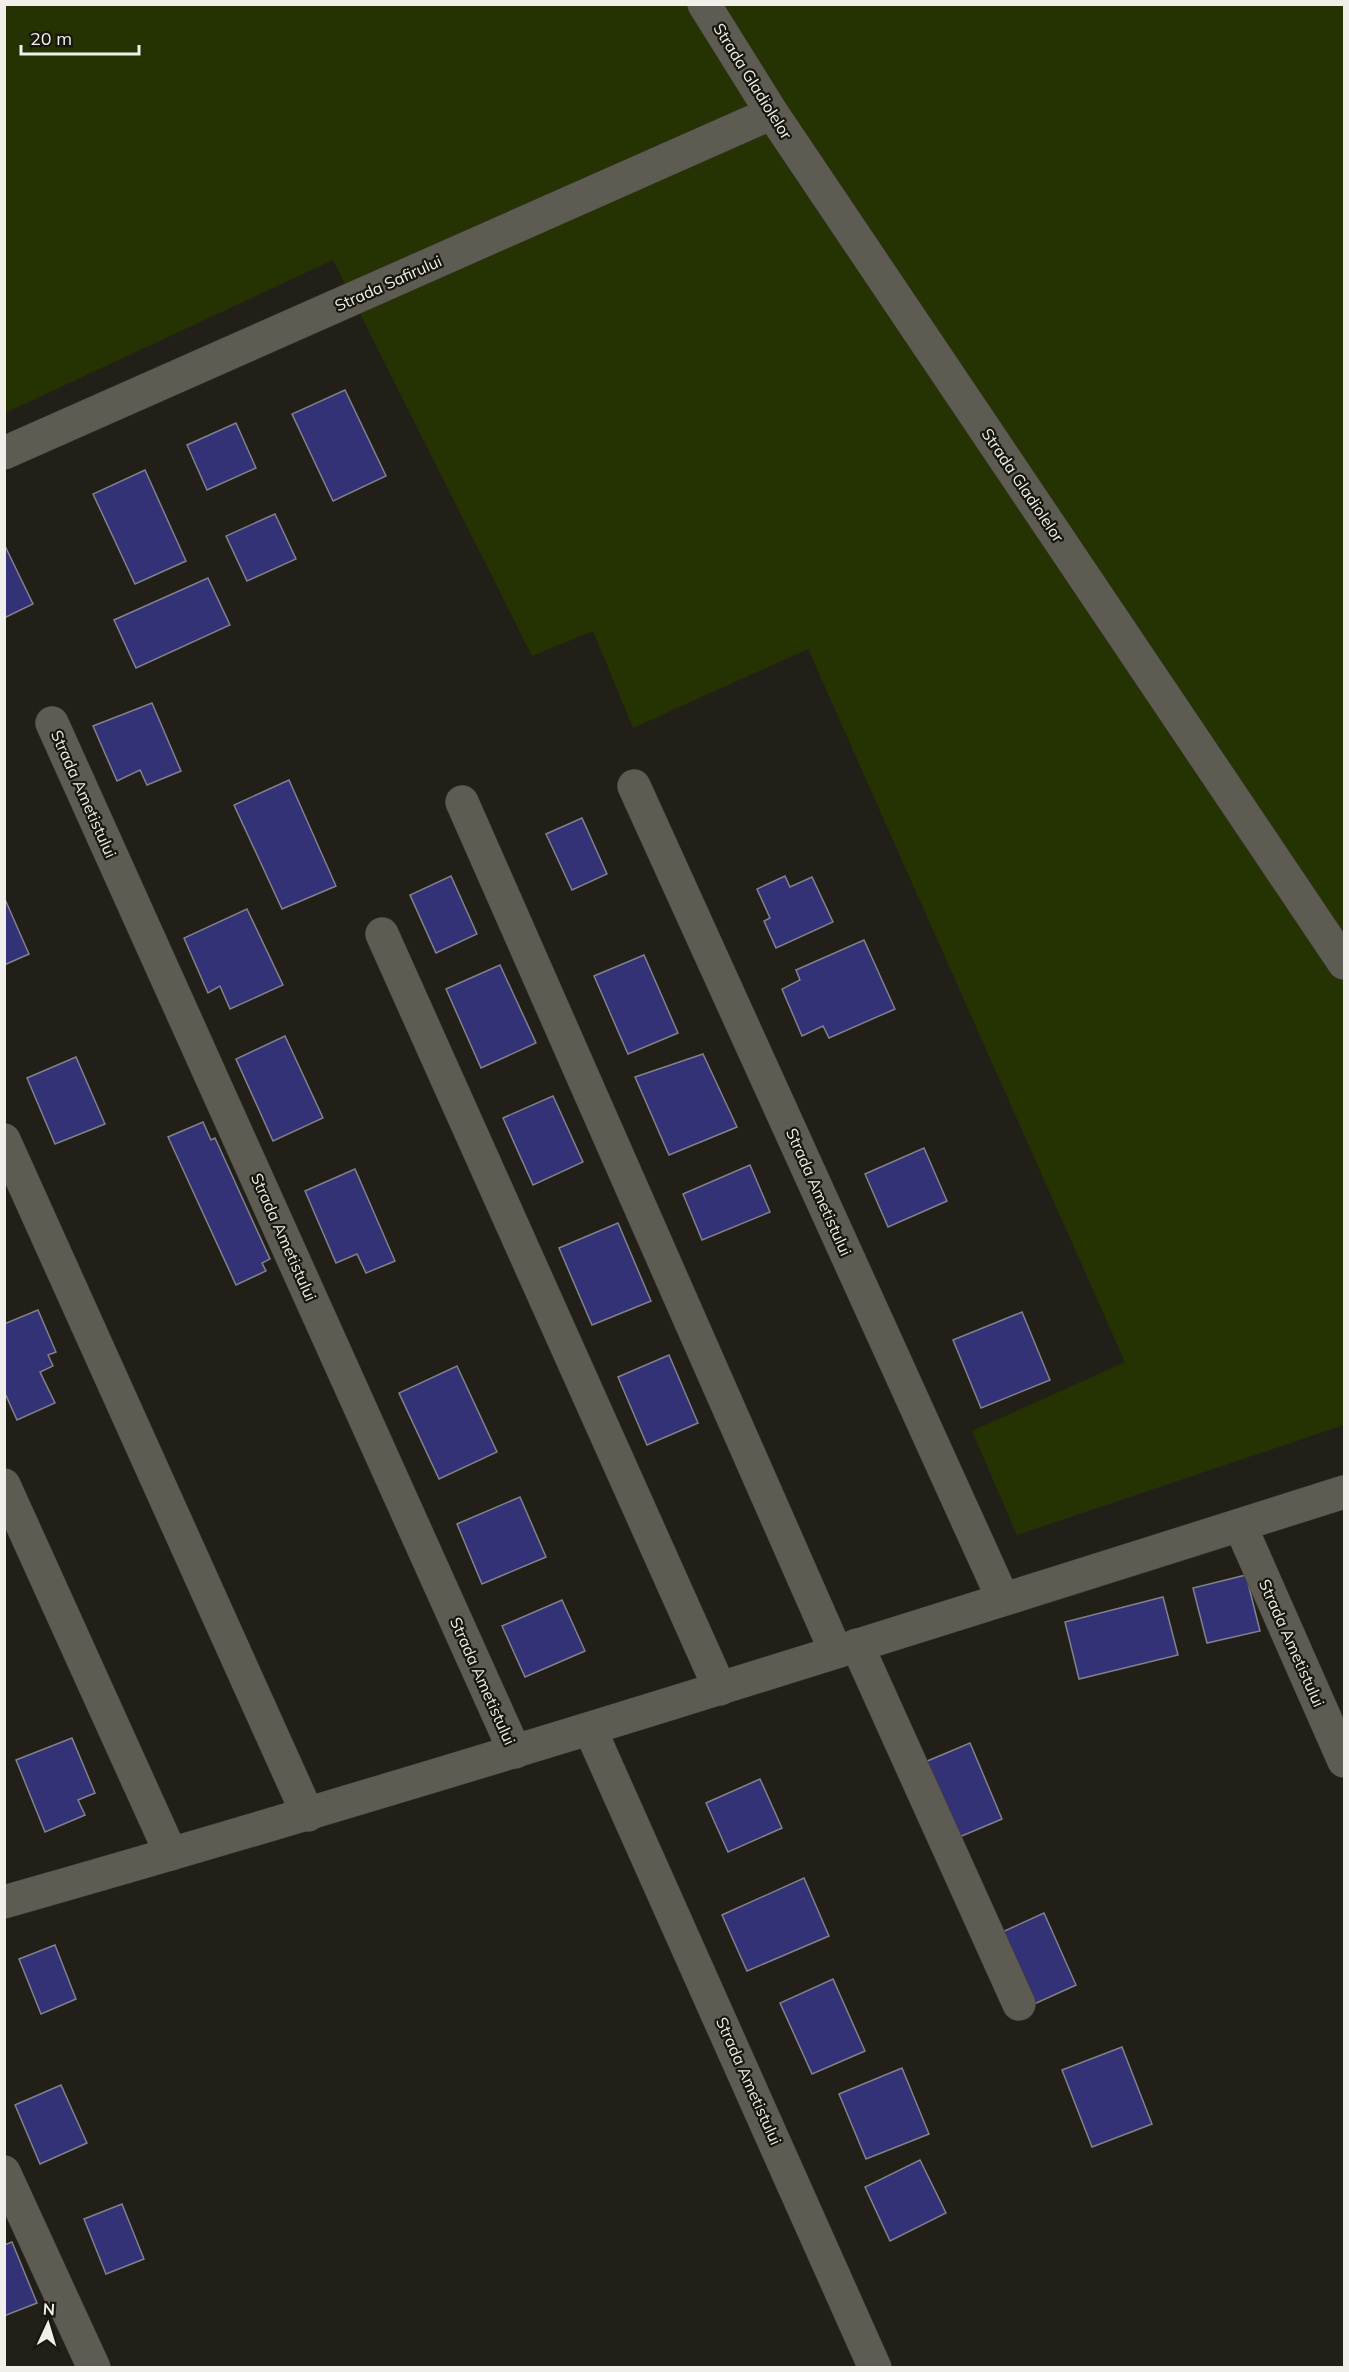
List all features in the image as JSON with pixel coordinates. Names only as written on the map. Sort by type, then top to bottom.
[{"type":"street","name":"Strada Gladiolelor","points":[[704,4],[772,113],[1344,963]]},
{"type":"street","name":"Strada Safirului","points":[[4,453],[772,113]]},
{"type":"street","name":"Strada Ametistului","points":[[52,723],[515,1752]]},
{"type":"street","name":"Strada Ametistului","points":[[634,786],[1003,1599]]},
{"type":"street","points":[[462,801],[847,1649],[1019,2004]]},
{"type":"street","points":[[382,934],[720,1689]]},
{"type":"street","points":[[4,1140],[308,1815]]},
{"type":"street","points":[[4,1485],[171,1854]]},
{"type":"street","name":"Strada Ametistului","points":[[4,1902],[308,1815],[591,1729],[1344,1492]]},
{"type":"street","name":"Strada Ametistului","points":[[1240,1525],[1344,1761]]},
{"type":"street","name":"Strada Ametistului","points":[[591,1729],[875,2367]]},
{"type":"street","points":[[4,2172],[94,2367]]},
{"type":"green space","points":[[4,5],[1344,5],[1344,1425],[1017,1535],[972,1431],[1125,1362],[808,649],[633,728],[593,631],[532,656],[333,260],[5,413]]},
{"type":"building","points":[[345,390],[386,476],[333,501],[292,414]]},
{"type":"building","points":[[236,423],[256,468],[207,490],[187,445]]},
{"type":"building","points":[[145,470],[186,561],[135,584],[93,494]]},
{"type":"building","points":[[275,514],[296,559],[247,581],[226,536]]},
{"type":"building","points":[[4,546],[33,604],[4,618]]},
{"type":"building","points":[[208,578],[230,625],[136,668],[114,620]]},
{"type":"building","points":[[152,703],[181,771],[147,785],[140,770],[117,781],[93,726]]},
{"type":"building","points":[[289,780],[336,886],[282,909],[234,805]]},
{"type":"building","points":[[582,818],[607,874],[572,890],[546,834]]},
{"type":"building","points":[[451,876],[477,934],[436,953],[410,895]]},
{"type":"building","points":[[785,876],[790,887],[812,877],[833,922],[776,948],[764,921],[770,918],[757,889]]},
{"type":"building","points":[[4,897],[29,954],[4,965]]},
{"type":"building","points":[[247,909],[283,985],[230,1009],[220,986],[208,993],[184,938]]},
{"type":"building","points":[[864,940],[895,1009],[829,1038],[823,1026],[802,1036],[782,989],[800,980],[796,970]]},
{"type":"building","points":[[644,955],[678,1033],[628,1054],[594,976]]},
{"type":"building","points":[[500,965],[536,1043],[481,1068],[446,989]]},
{"type":"building","points":[[285,1036],[323,1118],[273,1141],[236,1059]]},
{"type":"building","points":[[703,1054],[737,1127],[669,1155],[635,1077]]},
{"type":"building","points":[[76,1057],[105,1124],[55,1144],[27,1078]]},
{"type":"building","points":[[553,1096],[583,1162],[533,1185],[503,1118]]},
{"type":"building","points":[[203,1122],[211,1140],[215,1138],[270,1259],[262,1263],[266,1271],[236,1285],[168,1137]]},
{"type":"building","points":[[924,1148],[947,1201],[888,1227],[865,1174]]},
{"type":"building","points":[[750,1165],[770,1212],[702,1240],[683,1194]]},
{"type":"building","points":[[355,1169],[395,1261],[366,1273],[357,1254],[336,1263],[305,1191]]},
{"type":"building","points":[[618,1223],[651,1301],[592,1325],[559,1248]]},
{"type":"building","points":[[38,1310],[56,1352],[48,1355],[53,1366],[40,1372],[55,1403],[17,1420],[4,1391],[4,1324]]},
{"type":"building","points":[[1022,1312],[1050,1380],[981,1408],[953,1340]]},
{"type":"building","points":[[669,1355],[698,1423],[647,1445],[618,1377]]},
{"type":"building","points":[[457,1366],[497,1452],[439,1479],[399,1393]]},
{"type":"building","points":[[520,1497],[546,1557],[482,1584],[457,1524]]},
{"type":"building","points":[[1246,1575],[1260,1631],[1207,1643],[1193,1588]]},
{"type":"building","points":[[1163,1597],[1178,1655],[1079,1679],[1065,1622]]},
{"type":"building","points":[[562,1600],[585,1651],[525,1677],[502,1626]]},
{"type":"building","points":[[72,1738],[95,1793],[78,1800],[85,1815],[45,1832],[16,1760]]},
{"type":"building","points":[[970,1743],[1002,1819],[957,1838],[925,1762]]},
{"type":"building","points":[[760,1779],[782,1828],[728,1852],[706,1803]]},
{"type":"building","points":[[804,1878],[829,1936],[747,1971],[722,1915]]},
{"type":"building","points":[[1044,1913],[1076,1985],[1032,2005],[1000,1933]]},
{"type":"building","points":[[55,1945],[76,1999],[41,2014],[19,1959]]},
{"type":"building","points":[[833,1979],[865,2051],[812,2074],[780,2003]]},
{"type":"building","points":[[1122,2047],[1152,2124],[1092,2147],[1062,2070]]},
{"type":"building","points":[[902,2068],[929,2134],[866,2159],[839,2094]]},
{"type":"building","points":[[61,2085],[87,2143],[40,2164],[15,2105]]},
{"type":"building","points":[[920,2160],[946,2213],[890,2241],[865,2187]]},
{"type":"building","points":[[122,2204],[144,2259],[106,2274],[84,2219]]},
{"type":"building","points":[[12,2242],[37,2303],[4,2316],[4,2245]]}]
